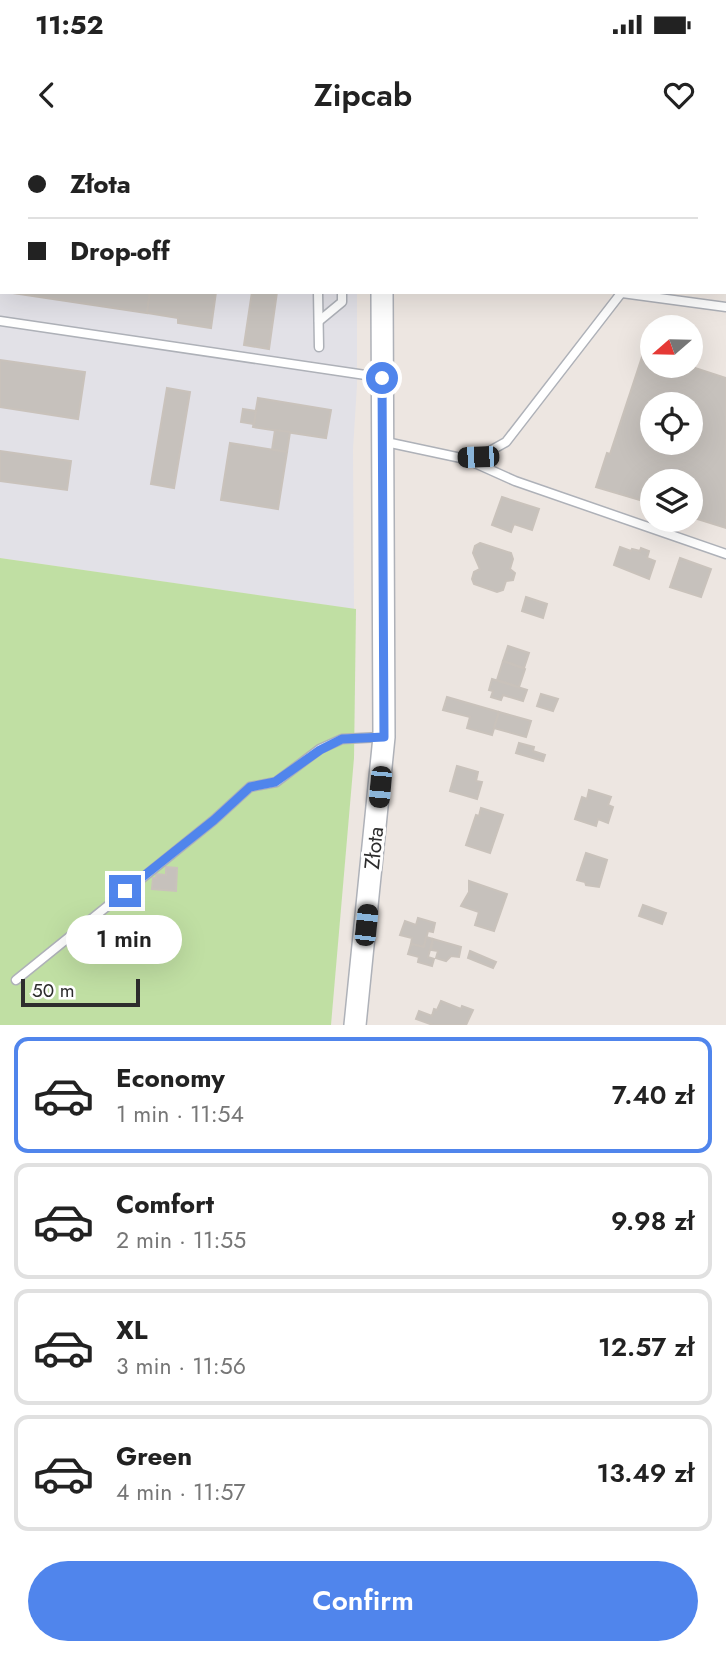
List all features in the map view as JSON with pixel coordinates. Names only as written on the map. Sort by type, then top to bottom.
[{"type":"street","name":"Złota","points":[[355,1025],[384,737],[382,294]]},
{"type":"lane","points":[[318,294],[319,347]]},
{"type":"lane","points":[[319,321],[342,302],[342,294]]},
{"type":"lane","points":[[383,441],[461,457],[478,457],[506,442],[621,294]]},
{"type":"lane","points":[[629,294],[726,307]]},
{"type":"lane","points":[[0,321],[382,378]]},
{"type":"lane","points":[[461,457],[515,481],[726,554]]},
{"type":"lane","points":[[16,980],[214,820],[250,787],[275,782],[320,750],[342,739],[384,737]]},
{"type":"shaded area","points":[[0,294],[357,294],[357,385],[353,449],[354,609],[0,558]]},
{"type":"green space","points":[[0,558],[356,609],[354,758],[331,1025],[0,1025]]},
{"type":"building","points":[[19,294],[150,294],[147,313]]},
{"type":"building","points":[[150,294],[216,294],[211,328],[178,323],[178,318],[147,313]]},
{"type":"building","points":[[252,294],[277,294],[269,349],[244,345]]},
{"type":"building","points":[[0,360],[85,372],[78,419],[0,407]]},
{"type":"building","points":[[640,363],[640,378],[704,378],[704,371],[726,378],[726,528],[703,521],[703,469],[640,469],[640,500],[596,487],[607,453],[610,454]]},
{"type":"building","points":[[167,388],[190,392],[174,488],[151,484]]},
{"type":"building","points":[[258,398],[331,410],[326,438],[253,427]]},
{"type":"building","points":[[243,409],[256,411],[254,424],[241,422]]},
{"type":"building","points":[[275,430],[290,432],[287,452],[272,450]]},
{"type":"building","points":[[230,443],[287,452],[278,509],[221,500]]},
{"type":"building","points":[[0,451],[71,461],[67,490],[0,481]]},
{"type":"building","points":[[502,497],[539,509],[532,530],[514,524],[511,532],[492,525]]},
{"type":"building","points":[[480,543],[511,553],[513,559],[510,569],[515,573],[513,580],[506,581],[503,590],[497,592],[474,584],[474,572],[480,569],[473,553],[475,546]]},
{"type":"building","points":[[620,547],[631,551],[640,551],[641,548],[649,551],[647,558],[655,561],[649,579],[614,565]]},
{"type":"building","points":[[680,558],[711,569],[701,597],[670,587]]},
{"type":"building","points":[[526,597],[547,604],[543,618],[522,611]]},
{"type":"building","points":[[508,646],[529,653],[524,668],[503,661]]},
{"type":"building","points":[[503,661],[525,669],[519,687],[497,680]]},
{"type":"building","points":[[492,679],[527,690],[523,701],[503,695],[501,700],[491,697],[493,691],[489,690]]},
{"type":"building","points":[[541,694],[558,699],[553,711],[537,706]]},
{"type":"building","points":[[447,697],[499,712],[492,735],[467,728],[470,717],[443,710]]},
{"type":"building","points":[[499,712],[531,721],[526,737],[494,728]]},
{"type":"building","points":[[519,743],[534,747],[533,751],[545,755],[543,761],[516,753]]},
{"type":"building","points":[[457,766],[478,772],[476,781],[482,782],[477,799],[450,791]]},
{"type":"building","points":[[589,790],[611,797],[608,805],[613,807],[608,823],[598,819],[596,826],[575,819],[582,797],[587,799]]},
{"type":"building","points":[[481,808],[503,815],[490,853],[466,845]]},
{"type":"building","points":[[586,853],[607,860],[599,887],[577,880]]},
{"type":"building","points":[[166,867],[177,868],[176,891],[152,889],[153,878],[156,878],[156,874],[166,875]]},
{"type":"building","points":[[469,881],[507,894],[494,931],[475,925],[479,912],[461,906],[469,892]]},
{"type":"building","points":[[643,905],[666,913],[662,924],[639,916]]},
{"type":"building","points":[[418,918],[435,923],[433,932],[428,931],[424,947],[411,944],[412,938],[400,935],[405,921],[416,925]]},
{"type":"building","points":[[426,937],[433,939],[428,957],[434,959],[432,966],[418,962],[419,957],[408,954],[411,944],[424,947]]},
{"type":"building","points":[[433,939],[461,947],[459,957],[451,956],[446,961],[436,958],[438,951],[431,950]]},
{"type":"building","points":[[470,951],[496,962],[493,968],[468,958]]},
{"type":"building","points":[[441,1001],[461,1009],[462,1006],[473,1010],[466,1025],[433,1025],[416,1019],[419,1011],[432,1016]]},
{"type":"route","points":[[125,891],[214,820],[250,787],[275,782],[331,743],[351,737],[384,737],[382,378]]}]
